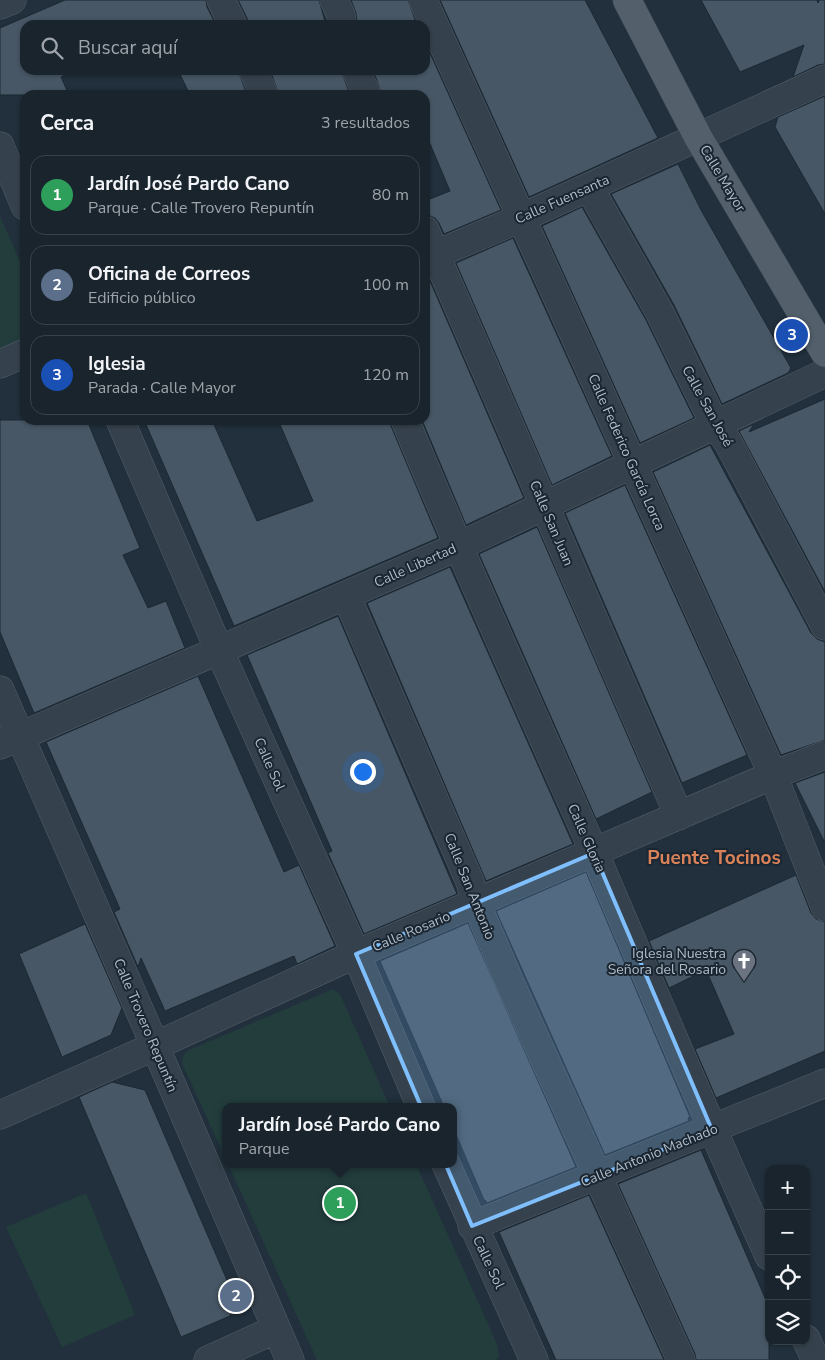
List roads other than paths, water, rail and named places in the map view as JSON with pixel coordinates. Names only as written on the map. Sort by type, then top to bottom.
[{"type":"main road","name":"Calle Mayor","points":[[627,0],[698,137],[825,353]]},
{"type":"street","points":[[0,5],[12,0]]},
{"type":"street","points":[[221,0],[231,20]]},
{"type":"street","points":[[334,0],[341,20]]},
{"type":"street","name":"Calle Federico García Lorca","points":[[423,0],[773,776],[825,907]]},
{"type":"street","points":[[255,75],[262,90]]},
{"type":"street","points":[[358,75],[365,90]]},
{"type":"street","name":"Calle Fuensanta","points":[[430,257],[521,218],[825,79]]},
{"type":"street","points":[[0,146],[20,194]]},
{"type":"street","name":"Calle San José","points":[[589,187],[660,313],[715,425],[728,442],[825,626]]},
{"type":"street","name":"Calle San Juan","points":[[430,257],[544,506],[679,816]]},
{"type":"street","points":[[0,364],[20,355]]},
{"type":"street","name":"Calle Libertad","points":[[10,741],[457,547],[825,374]]},
{"type":"street","name":"Calle Sol","points":[[122,425],[219,650],[356,954],[419,1103]]},
{"type":"street","name":"Calle Gloria","points":[[407,425],[457,547],[594,853],[712,1130],[769,1255]]},
{"type":"street","name":"Calle San Antonio","points":[[346,595],[470,882],[476,903],[511,985],[680,1360]]},
{"type":"street","name":"Calle Trovero Repuntín","points":[[0,690],[10,741],[155,1046],[290,1360]]},
{"type":"street","name":"Calle Rosario","points":[[0,1115],[356,954],[825,755]]},
{"type":"street","name":"Calle Antonio Machado","points":[[472,1226],[825,1084]]},
{"type":"street","name":"Calle Sol","points":[[448,1168],[472,1226],[534,1360]]},
{"type":"street","points":[[208,1360],[276,1329]]},
{"type":"street","points":[[809,1345],[816,1360]]},
{"type":"place","name":"Iglesia","points":[[792,335]]},
{"type":"place","name":"Iglesia Nuestra Señora del Rosario","points":[[744,982]]},
{"type":"place","name":"Jardín José Pardo Cano","points":[[340,1203]]},
{"type":"place","name":"Oficina de Correos","points":[[236,1296]]},
{"type":"district","name":"Puente Tocinos","points":[[714,857]]}]
